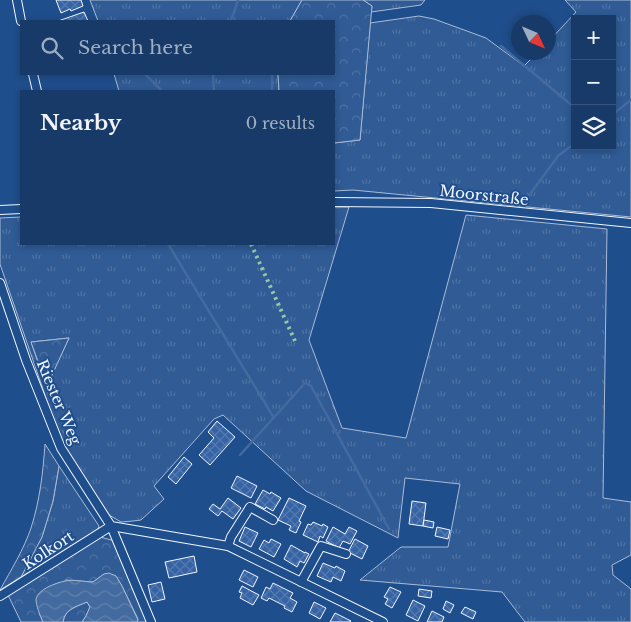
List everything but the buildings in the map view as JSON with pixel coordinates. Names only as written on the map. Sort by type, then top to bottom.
[{"type":"street","points":[[17,0],[21,20]]},
{"type":"street","points":[[33,75],[37,90]]},
{"type":"street","name":"Moorstraße","points":[[335,202],[431,203],[631,223]]},
{"type":"street","points":[[0,210],[20,209]]},
{"type":"street","name":"Riester Weg","points":[[0,283],[26,360],[61,448],[112,526],[151,622]]},
{"type":"street","points":[[228,546],[231,537],[250,507],[273,520]]},
{"type":"street","points":[[112,526],[228,546],[383,622]]},
{"type":"street","name":"Kolkort","points":[[0,596],[112,526]]},
{"type":"street","points":[[301,582],[321,546],[346,554]]},
{"type":"green space","points":[[90,0],[302,0],[291,20],[98,20]]},
{"type":"green space","points":[[302,0],[363,0],[372,6],[360,140],[335,143],[335,90],[279,90],[278,75],[335,75],[335,20],[291,20]]},
{"type":"green space","points":[[363,0],[425,0],[421,5],[371,12],[372,6]]},
{"type":"green space","points":[[565,0],[631,0],[631,217],[353,190],[335,191],[335,143],[360,140],[370,23],[419,16],[434,19],[486,38],[511,56],[511,60],[516,60],[524,66],[530,60],[556,60],[556,33],[571,17],[571,150],[616,150],[616,15],[573,15],[576,12]]},
{"type":"green space","points":[[114,75],[278,75],[279,90],[119,90]]},
{"type":"green space","points":[[335,207],[349,207],[309,340],[342,428],[406,438],[466,215],[607,229],[603,498],[631,502],[631,555],[612,565],[613,575],[631,589],[631,622],[525,622],[502,592],[360,580],[401,547],[448,547],[460,484],[405,478],[398,538],[306,491],[223,415],[214,419],[154,486],[164,499],[141,520],[121,522],[109,515],[62,445],[0,264],[0,218],[20,217],[20,245],[335,245]],"holes":[[[69,338],[47,385],[31,342]]]},
{"type":"green space","points":[[69,338],[47,386],[31,342]]},
{"type":"green space","points":[[45,444],[59,466],[53,501],[42,537],[21,577],[0,590],[21,552],[31,528],[41,486]]},
{"type":"green space","points":[[59,466],[99,526],[98,529],[21,577],[42,537],[53,501]]},
{"type":"green space","points":[[100,537],[115,541],[148,622],[137,622],[138,619],[116,576],[104,574],[93,582],[66,580],[39,613],[43,622],[21,622],[8,595]]},
{"type":"green space","points":[[87,602],[90,607],[82,622],[63,622],[69,611]]},
{"type":"water","points":[[109,573],[116,576],[122,586],[138,620],[137,622],[82,622],[90,607],[87,602],[68,611],[63,622],[43,622],[37,608],[36,599],[37,595],[44,589],[68,580],[93,582],[104,574]]},
{"type":"waterway","points":[[231,20],[238,0]]},
{"type":"waterway","points":[[501,46],[571,105]]},
{"type":"waterway","points":[[146,75],[161,90]]},
{"type":"waterway","points":[[214,75],[214,90]]},
{"type":"waterway","points":[[272,75],[272,90]]},
{"type":"waterway","points":[[616,112],[631,100]]},
{"type":"waterway","points":[[520,208],[558,156],[571,146]]},
{"type":"waterway","points":[[169,245],[274,418]]},
{"type":"waterway","points":[[240,455],[305,383],[311,386],[389,529]]},
{"type":"hedge","points":[[251,245],[295,341]]}]
